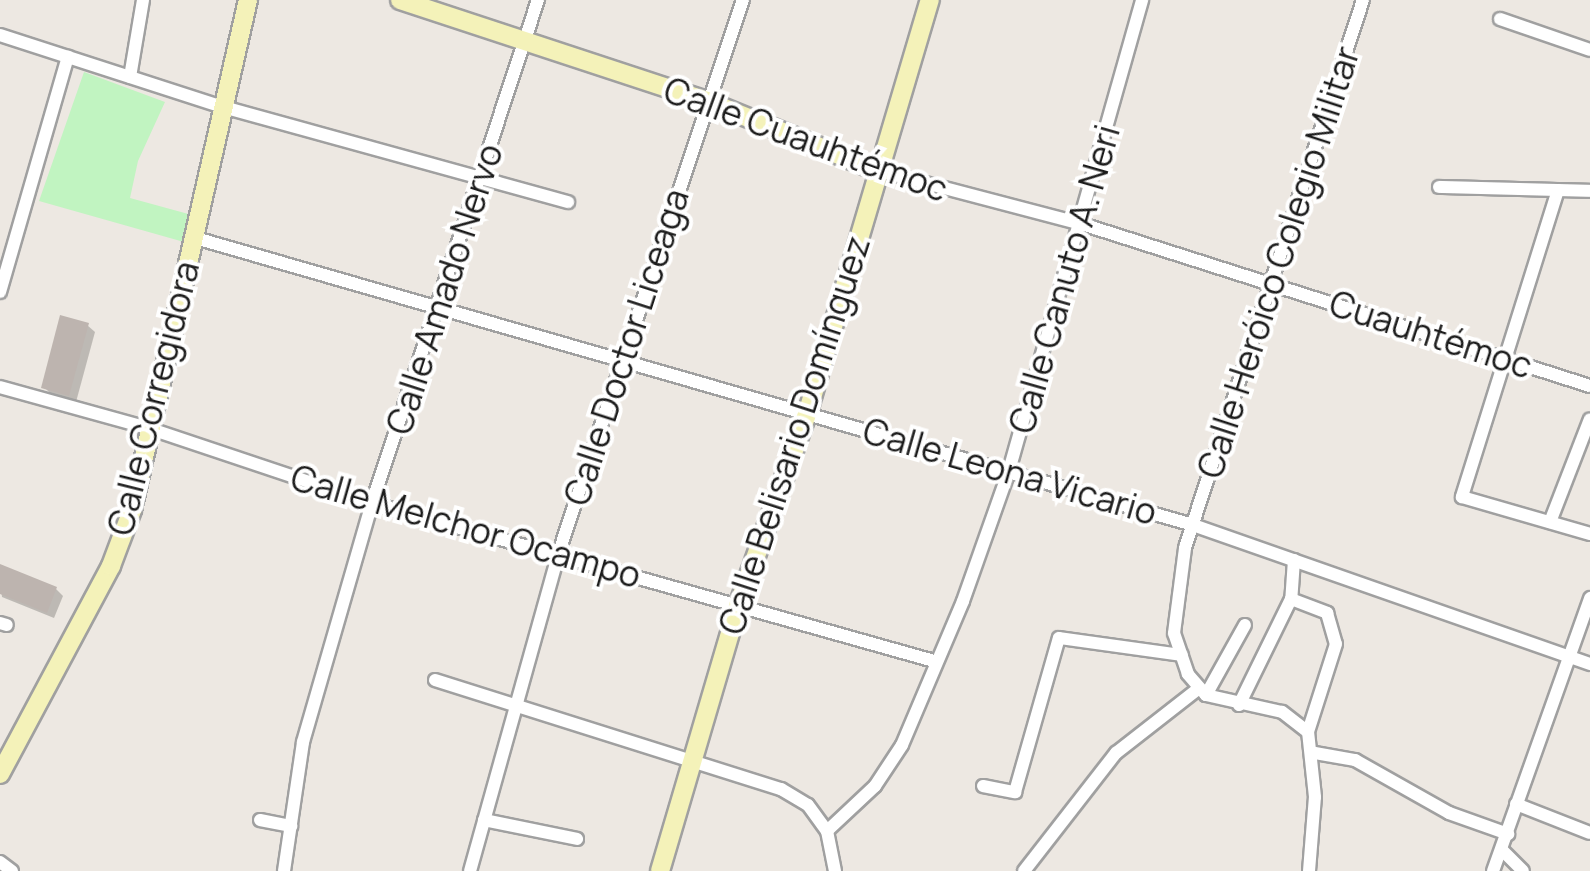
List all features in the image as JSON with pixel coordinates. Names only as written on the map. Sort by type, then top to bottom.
[{"type":"street","points":[[130,77],[143,0]]},
{"type":"street","name":"Calle Corregidora","points":[[0,774],[111,566],[151,429],[248,0]]},
{"type":"street","name":"Calle Cuauhtémoc","points":[[400,0],[707,101],[876,170],[1082,224],[1272,284]]},
{"type":"street","name":"Calle Amado Nervo","points":[[286,871],[303,742],[372,503],[538,0]]},
{"type":"street","name":"Calle Doctor Liceaga","points":[[470,871],[558,555],[743,0]]},
{"type":"street","name":"Calle Belisario Domínguez","points":[[660,871],[695,763],[739,603],[808,410],[876,170],[930,0]]},
{"type":"street","name":"Calle Canuto A. Neri","points":[[827,831],[875,786],[902,744],[934,661],[963,602],[1008,474],[1082,224],[1142,0]]},
{"type":"street","name":"Calle Heróico Colegio Militar","points":[[1182,655],[1174,632],[1193,525],[1363,0]]},
{"type":"street","points":[[1500,20],[1590,50]]},
{"type":"street","points":[[0,34],[223,108],[568,202]]},
{"type":"street","points":[[0,292],[68,57]]},
{"type":"street","points":[[1439,187],[1590,191]]},
{"type":"street","points":[[1558,190],[1462,497],[1590,534]]},
{"type":"street","name":"Calle Leona Vicario","points":[[192,236],[808,410],[1008,474],[1193,525],[1590,664]]},
{"type":"street","name":"Cuauhtémoc","points":[[1272,284],[1590,386]]},
{"type":"street","name":"Calle Melchor Ocampo","points":[[0,388],[151,429],[372,503],[739,603],[934,661]]},
{"type":"street","points":[[1550,522],[1590,419]]},
{"type":"street","points":[[1239,704],[1291,599],[1294,560]]},
{"type":"street","points":[[1493,871],[1503,852],[1516,804],[1590,598]]},
{"type":"street","points":[[1291,599],[1327,613],[1336,644],[1308,732]]},
{"type":"street","points":[[1024,871],[1116,753],[1202,692],[1245,624]]},
{"type":"street","points":[[982,786],[1015,792],[1059,638],[1091,646],[1182,655],[1202,692],[1282,712],[1308,732],[1315,754],[1309,871]]},
{"type":"street","points":[[435,680],[781,789],[808,805],[827,831],[835,871]]},
{"type":"street","points":[[1315,754],[1355,760],[1449,813],[1508,834]]},
{"type":"street","points":[[1516,804],[1590,832]]},
{"type":"street","points":[[260,820],[291,826]]},
{"type":"street","points":[[484,820],[577,839]]},
{"type":"street","points":[[1503,852],[1523,871]]},
{"type":"street","points":[[0,862],[12,871]]},
{"type":"green space","points":[[84,72],[165,102],[138,161],[130,198],[192,215],[184,242],[39,201]]},
{"type":"building","points":[[60,315],[89,323],[69,396],[41,388]]},
{"type":"building","points":[[0,564],[57,587],[47,613],[0,594]]}]
